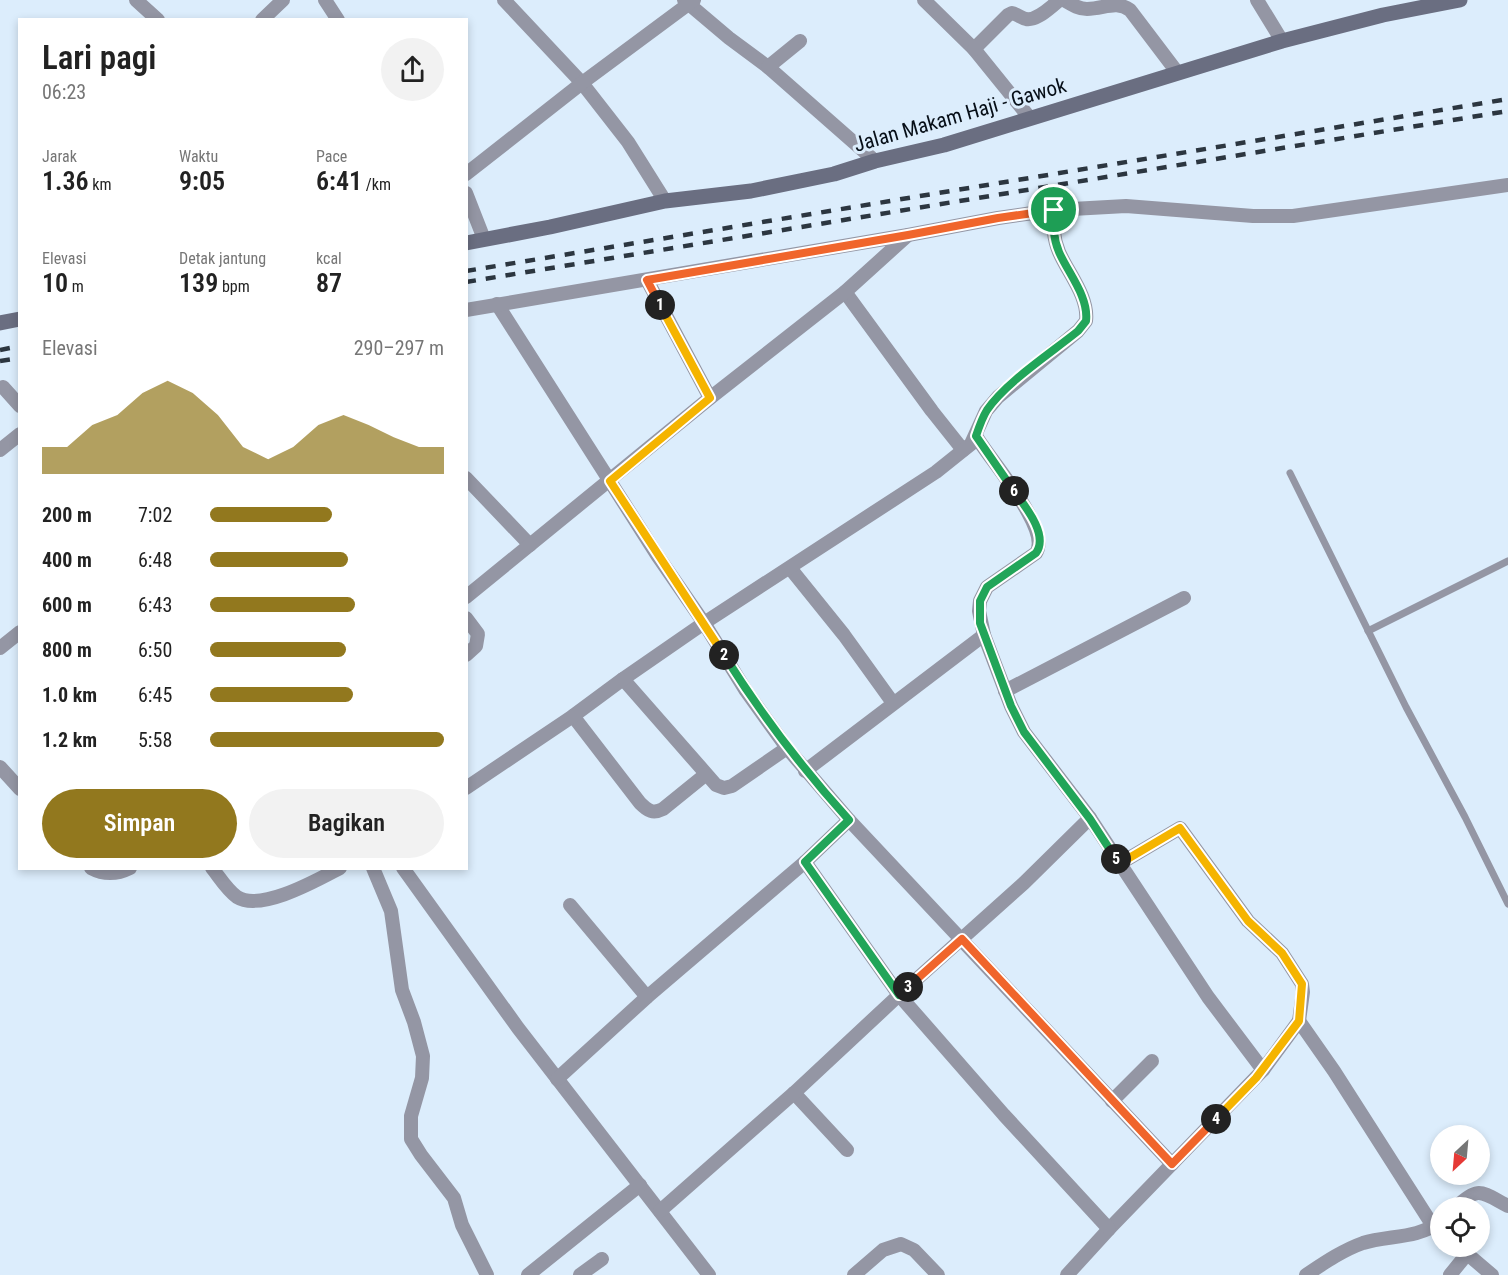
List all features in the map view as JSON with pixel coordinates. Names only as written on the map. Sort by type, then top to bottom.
[{"type":"street","points":[[136,0],[156,18]]},
{"type":"street","points":[[264,18],[283,0]]},
{"type":"street","points":[[325,0],[337,18]]},
{"type":"street","points":[[504,0],[582,83],[628,142],[665,201]]},
{"type":"street","points":[[924,0],[974,50],[1029,117]]},
{"type":"street","points":[[974,50],[1012,13],[1030,19],[1037,17],[1062,0],[1075,7],[1087,9],[1115,2],[1130,10],[1177,72]]},
{"type":"street","points":[[1257,0],[1282,41]]},
{"type":"street","name":"Jalan Makam Haji - Gawok","points":[[468,243],[665,201],[751,191],[834,174],[875,161],[944,145],[1282,41],[1383,15],[1460,0]]},
{"type":"street","points":[[468,172],[689,1],[875,161]]},
{"type":"street","points":[[768,67],[800,41]]},
{"type":"street","points":[[468,310],[1054,210],[1126,206],[1253,216],[1293,216],[1508,185]]},
{"type":"street","points":[[468,199],[484,239]]},
{"type":"street","points":[[468,787],[704,623],[936,472],[963,450],[976,436],[986,411],[998,397],[1078,331],[1086,321],[1085,303],[1058,250],[1053,230],[1054,210]]},
{"type":"street","points":[[468,595],[710,398],[845,292],[908,235]]},
{"type":"street","points":[[647,280],[710,398]]},
{"type":"street","points":[[845,292],[963,450]]},
{"type":"street","points":[[498,304],[746,691],[787,748],[849,820],[1172,1164]]},
{"type":"street","points":[[0,323],[18,320]]},
{"type":"street","points":[[1,387],[18,384]]},
{"type":"street","points":[[1,387],[18,404]]},
{"type":"street","points":[[0,450],[18,436]]},
{"type":"street","points":[[976,436],[1020,498],[1039,533],[1040,546],[1036,553],[995,580],[982,593],[979,611],[984,635],[1005,691],[1024,732],[1090,819],[1208,997],[1263,1070]]},
{"type":"street","points":[[468,480],[530,545]]},
{"type":"street","points":[[790,568],[894,703]]},
{"type":"street","points":[[1005,691],[1184,598]]},
{"type":"street","points":[[468,621],[478,634],[476,646],[468,653]]},
{"type":"street","points":[[0,648],[18,634]]},
{"type":"street","points":[[806,771],[984,635]]},
{"type":"street","points":[[623,679],[716,785],[728,788],[787,748]]},
{"type":"street","points":[[573,716],[640,803],[650,812],[663,809],[705,775]]},
{"type":"street","points":[[0,767],[18,787]]},
{"type":"street","points":[[660,1211],[794,1093],[1024,883],[1090,819]]},
{"type":"street","points":[[557,1079],[647,997],[805,862],[849,820]]},
{"type":"street","points":[[1067,1275],[1263,1070],[1299,1021],[1302,984],[1290,964],[1282,953],[1248,921],[1184,830],[1178,828],[1119,864]]},
{"type":"street","points":[[805,862],[899,995],[1004,1115],[1109,1229]]},
{"type":"street","points":[[95,870],[100,873],[117,874],[126,870]]},
{"type":"street","points":[[214,870],[236,896],[251,902],[274,897],[316,881],[336,870]]},
{"type":"street","points":[[374,870],[391,911],[402,990],[423,1056],[422,1078],[411,1116],[411,1139],[454,1198],[462,1225],[487,1275]]},
{"type":"street","points":[[404,870],[557,1079],[709,1275]]},
{"type":"street","points":[[570,905],[647,997]]},
{"type":"street","points":[[1299,1021],[1430,1214]]},
{"type":"street","points":[[1112,1101],[1152,1061]]},
{"type":"street","points":[[794,1093],[847,1150]]},
{"type":"street","points":[[528,1275],[640,1185]]},
{"type":"street","points":[[1467,1197],[1478,1192],[1483,1193],[1508,1206]]},
{"type":"street","points":[[1306,1275],[1360,1244],[1430,1229]]},
{"type":"street","points":[[854,1275],[883,1250],[901,1244],[914,1250],[938,1275]]},
{"type":"street","points":[[1450,1275],[1459,1257]]},
{"type":"street","points":[[1470,1257],[1492,1275]]},
{"type":"street","points":[[580,1275],[602,1259]]},
{"type":"lane","points":[[1290,473],[1406,708],[1465,817],[1508,904]]},
{"type":"lane","points":[[1368,631],[1508,561]]},
{"type":"railway","points":[[468,271],[1508,99]]},
{"type":"railway","points":[[468,282],[1508,111]]},
{"type":"railway","points":[[0,350],[18,346]]},
{"type":"railway","points":[[0,361],[18,358]]},
{"type":"route","points":[[1054,210],[1053,230],[1058,250],[1085,303],[1086,321],[1078,331],[1012,383],[998,397],[986,411],[976,436],[1020,498],[1039,533],[1040,542],[1036,553],[995,580],[982,593],[980,623],[1011,706],[1024,732],[1090,819],[1119,864],[1178,828],[1184,830],[1248,921],[1282,953],[1302,984],[1303,992],[1299,1021],[1280,1048],[1249,1087],[1172,1164],[962,939],[899,995],[805,862],[849,820],[787,748],[746,691],[610,481],[710,398],[647,280],[1054,210]]}]
